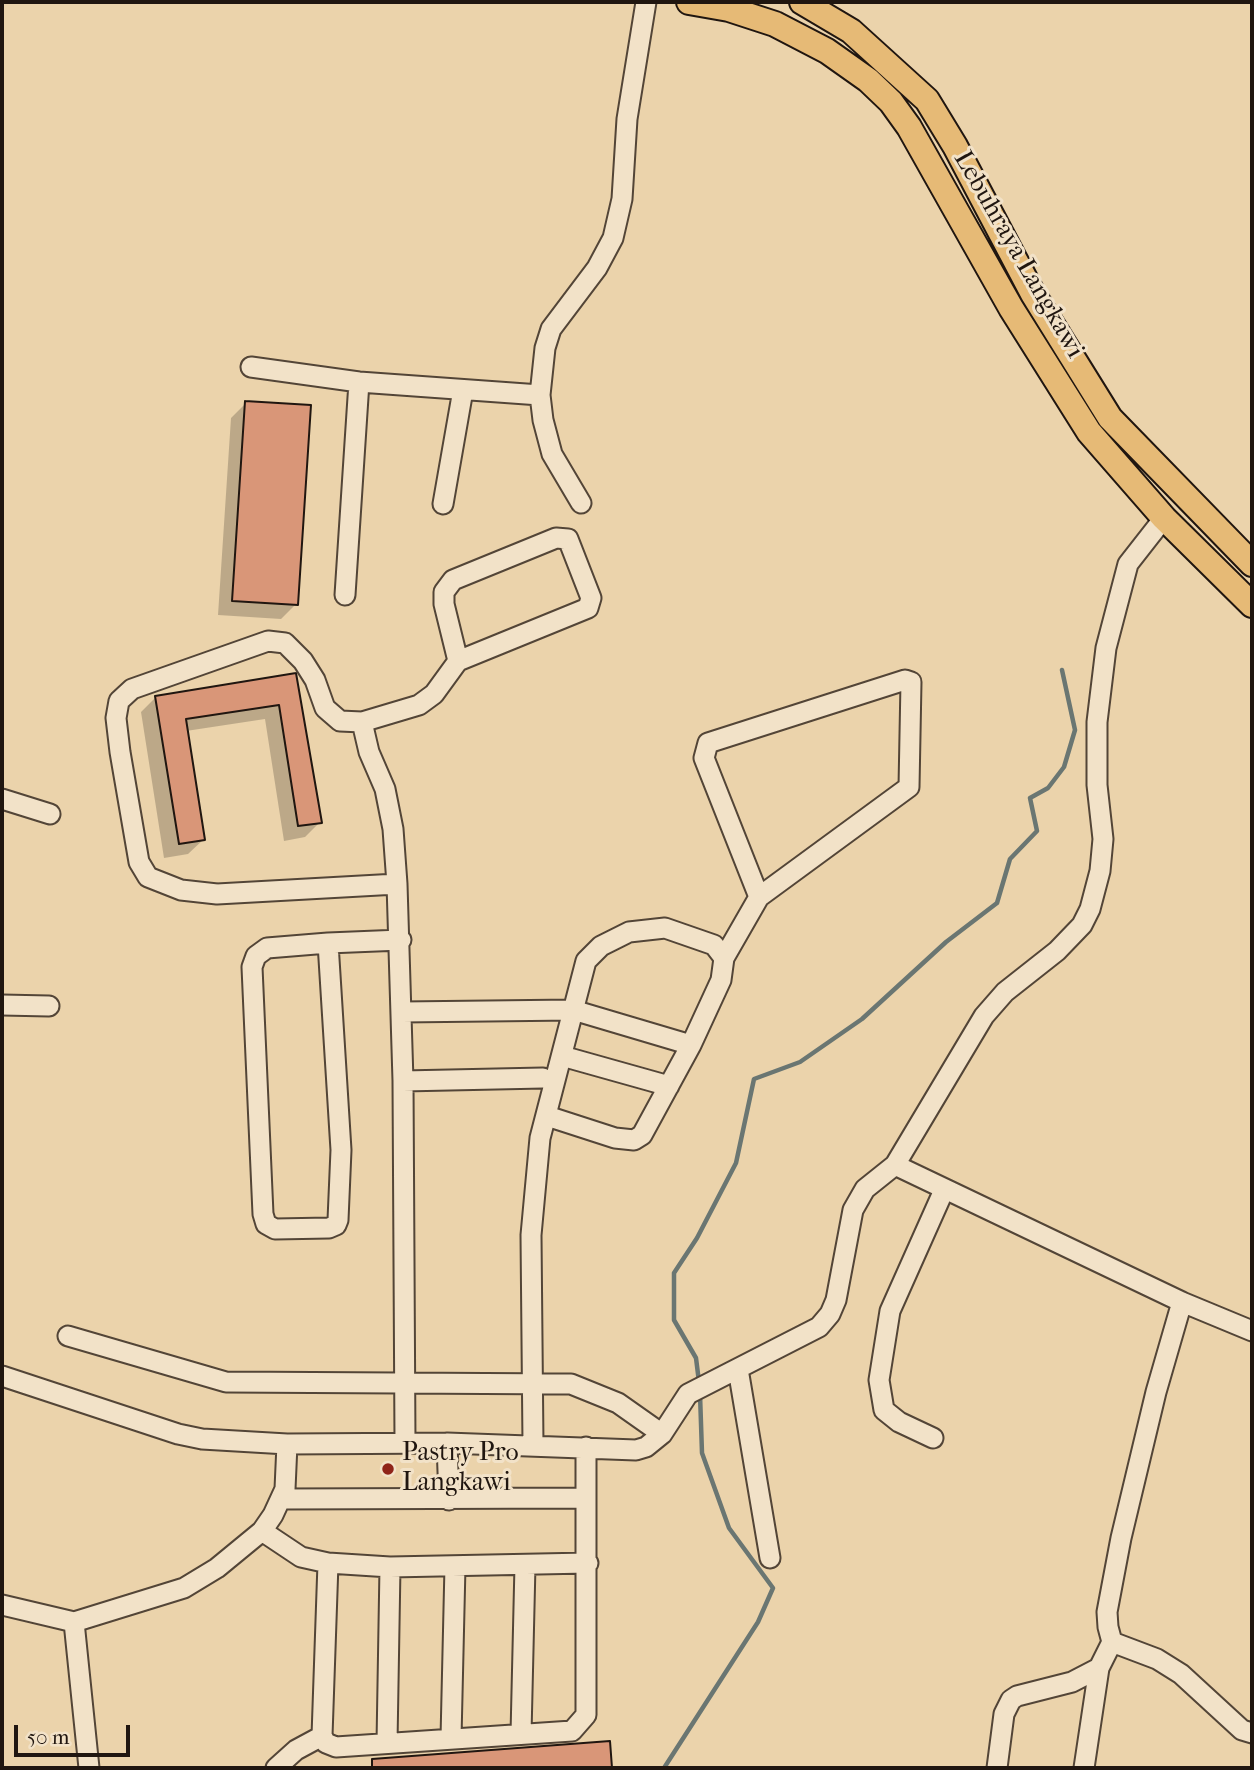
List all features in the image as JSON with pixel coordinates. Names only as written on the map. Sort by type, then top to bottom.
[{"type":"main road","name":"Lebuhraya Langkawi","points":[[689,2],[729,9],[775,24],[828,51],[884,94],[909,127],[1011,308],[1089,432],[1164,518],[1252,606]]},
{"type":"main road","name":"Lebuhraya Langkawi","points":[[802,2],[851,31],[927,100],[955,146],[1033,294],[1110,418],[1252,564]]},
{"type":"main road","points":[[1011,308],[1033,294]]},
{"type":"street","points":[[581,503],[552,454],[540,396],[545,348],[551,329],[597,268],[613,238],[622,199],[627,120],[646,2]]},
{"type":"street","points":[[251,367],[359,382],[540,396]]},
{"type":"street","points":[[345,595],[359,382]]},
{"type":"street","points":[[443,504],[463,390]]},
{"type":"street","points":[[2,1376],[178,1434],[202,1439],[286,1444],[405,1442],[636,1450],[646,1447],[662,1434],[688,1394],[819,1327],[830,1314],[836,1300],[853,1210],[865,1189],[895,1165],[984,1016],[1005,992],[1057,951],[1082,925],[1090,909],[1100,871],[1103,839],[1097,785],[1097,722],[1106,648],[1128,564],[1164,518]]},
{"type":"street","points":[[397,884],[217,894],[181,890],[148,877],[139,862],[116,718],[119,701],[132,689],[268,641],[285,643],[303,660],[315,680],[325,708],[340,721],[362,722],[419,705],[434,694],[458,661],[588,608],[591,598],[568,539],[556,538],[453,580],[444,592],[444,604],[458,661]]},
{"type":"street","points":[[547,1116],[615,1138],[634,1140],[647,1128],[691,1045],[721,980],[724,958],[759,897],[909,787],[911,682],[905,680],[708,743],[704,758],[759,897]]},
{"type":"street","points":[[362,722],[369,752],[385,789],[393,829],[401,940],[405,1442]]},
{"type":"street","points":[[2,799],[50,814]]},
{"type":"street","points":[[533,1445],[531,1235],[540,1138],[586,961],[601,946],[629,932],[666,928],[714,945],[724,958]]},
{"type":"street","points":[[328,943],[341,1150],[338,1220],[336,1225],[329,1228],[275,1229],[265,1224],[262,1214],[252,967],[256,956],[267,948],[328,943],[401,940]]},
{"type":"street","points":[[2,1005],[49,1006]]},
{"type":"street","points":[[402,1012],[573,1010],[691,1045]]},
{"type":"street","points":[[562,1056],[669,1086]]},
{"type":"street","points":[[403,1081],[543,1078]]},
{"type":"street","points":[[895,1165],[1182,1302],[1252,1331]]},
{"type":"street","points":[[933,1438],[899,1422],[884,1410],[879,1380],[890,1311],[944,1190]]},
{"type":"street","points":[[1084,1768],[1099,1668],[1112,1642],[1107,1612],[1121,1538],[1156,1392],[1182,1302]]},
{"type":"street","points":[[68,1336],[215,1381],[556,1382],[587,1388],[618,1403],[662,1434]]},
{"type":"street","points":[[738,1369],[770,1558]]},
{"type":"street","points":[[447,1443],[449,1500]]},
{"type":"street","points":[[2,1605],[74,1622],[184,1588],[217,1568],[262,1531],[282,1499],[286,1444]]},
{"type":"street","points":[[328,1563],[322,1736],[326,1744],[336,1747],[572,1731],[586,1715],[586,1447]]},
{"type":"street","points":[[282,1499],[449,1500],[585,1497]]},
{"type":"street","points":[[262,1531],[301,1557],[328,1563],[390,1567],[588,1563]]},
{"type":"street","points":[[522,1734],[525,1565]]},
{"type":"street","points":[[451,1738],[455,1566]]},
{"type":"street","points":[[387,1743],[390,1567]]},
{"type":"street","points":[[74,1622],[89,1768]]},
{"type":"street","points":[[1112,1642],[1157,1659],[1181,1674],[1242,1730],[1252,1733]]},
{"type":"street","points":[[996,1768],[1004,1714],[1011,1700],[1017,1696],[1072,1682],[1099,1668]]},
{"type":"street","points":[[276,1768],[296,1750],[322,1736]]},
{"type":"building","points":[[245,401],[311,405],[298,605],[232,601]]},
{"type":"building","points":[[296,673],[322,823],[298,826],[279,705],[186,719],[205,840],[179,844],[155,696]]},
{"type":"building","points":[[610,1741],[612,1768],[372,1768],[372,1759]]},
{"type":"waterway","points":[[699,1382],[696,1358],[674,1320],[674,1273],[697,1238],[736,1163],[754,1079],[800,1062],[862,1019],[946,942],[997,903],[1010,859],[1037,831],[1030,798],[1048,788],[1064,767],[1075,730],[1062,670]]},
{"type":"waterway","points":[[664,1768],[758,1622],[773,1588],[729,1528],[702,1453],[700,1394]]},
{"type":"place","name":"Pastry Pro Langkawi","points":[[388,1469]]}]
